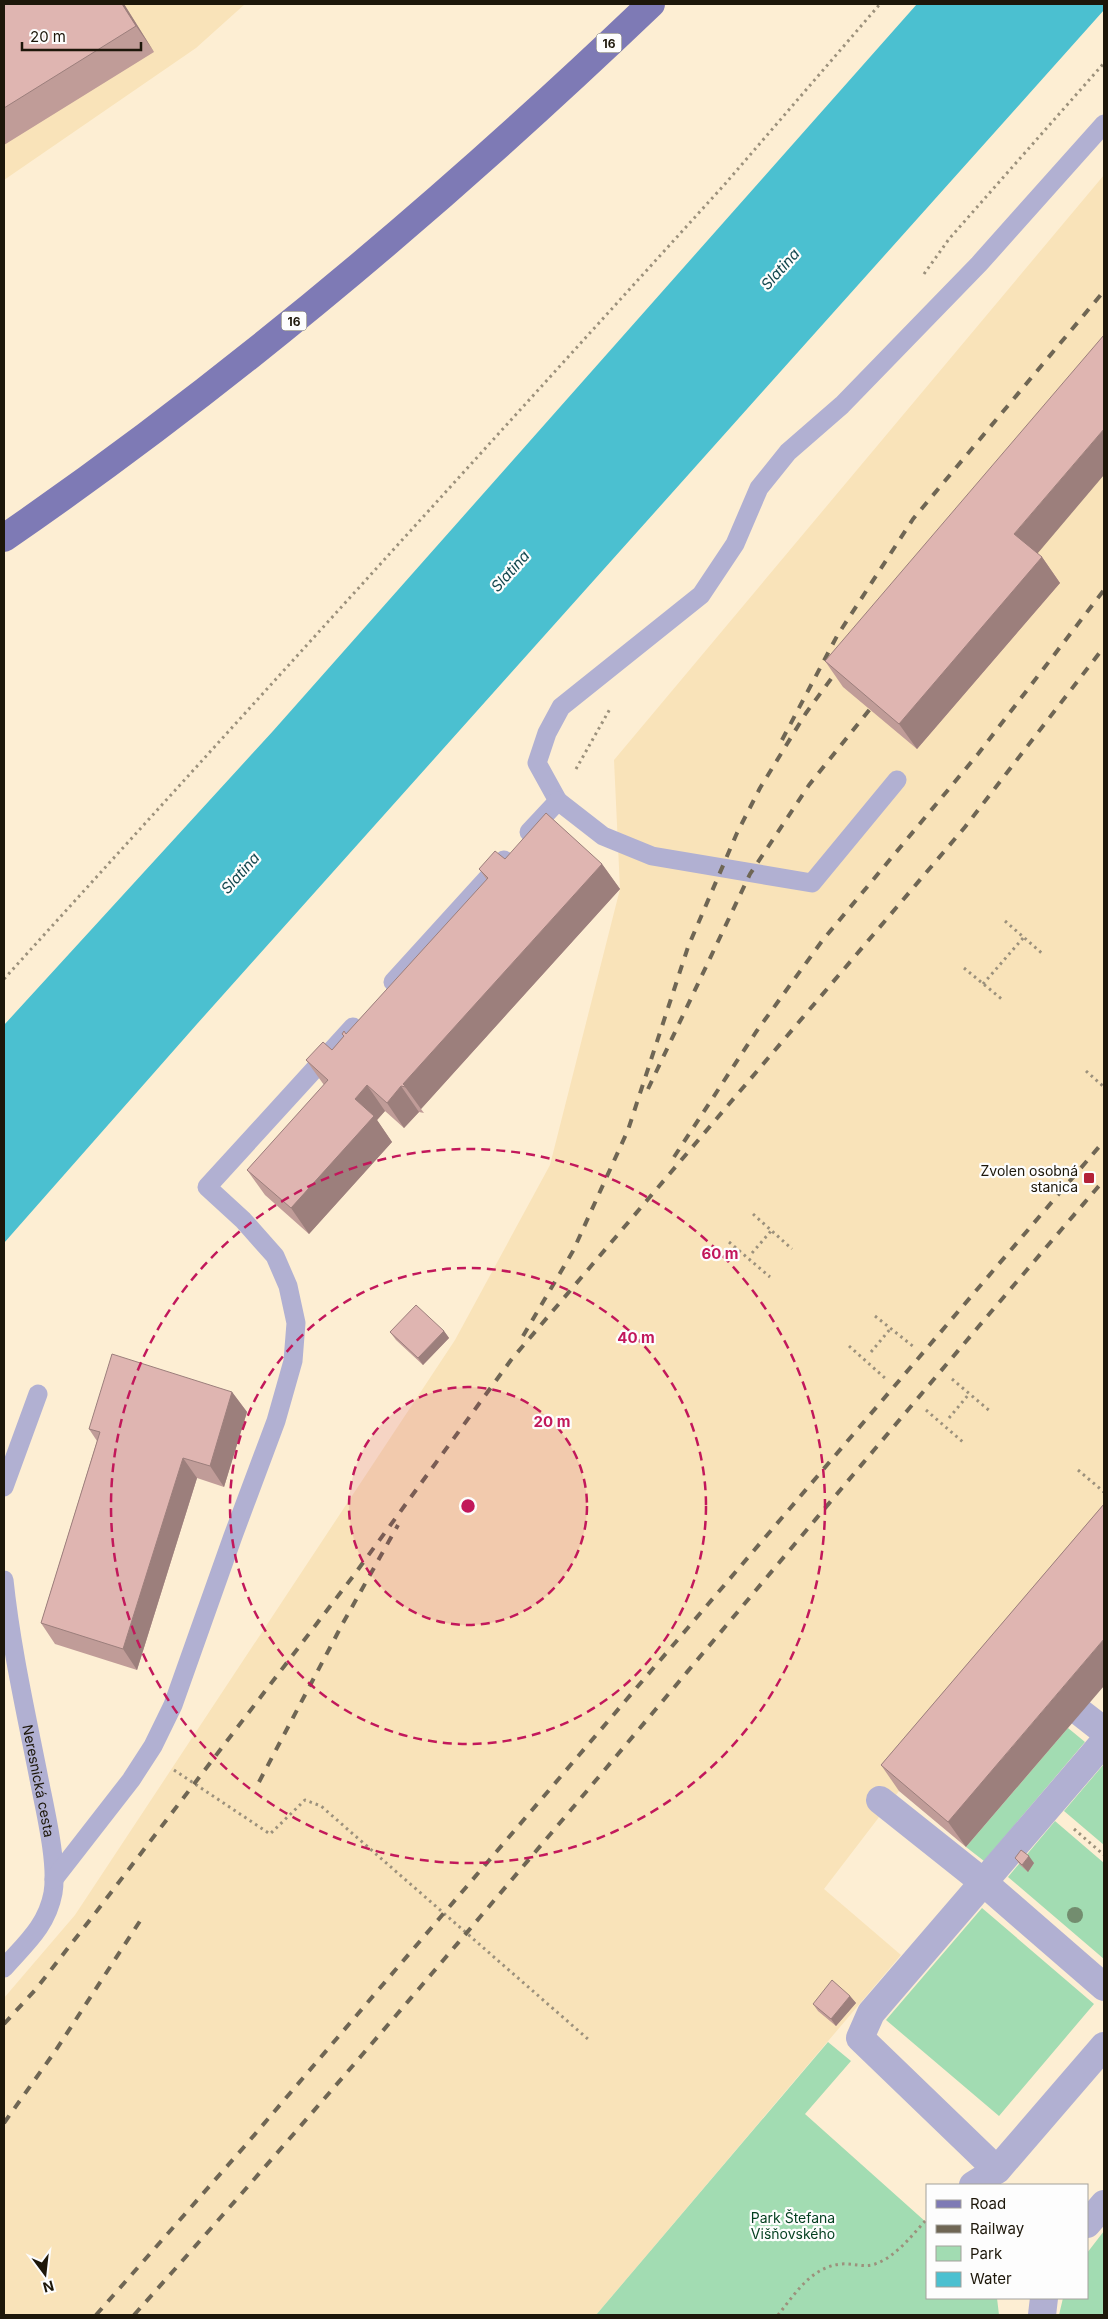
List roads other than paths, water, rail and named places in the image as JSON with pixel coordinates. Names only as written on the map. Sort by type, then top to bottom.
[{"type":"main road","name":"16","points":[[4,538],[72,491],[188,404],[324,296],[439,200],[568,83],[651,4]]},
{"type":"street","points":[[1081,1713],[1104,1731]]},
{"type":"street","points":[[997,2170],[860,2038],[871,2014],[1104,1742]]},
{"type":"street","points":[[880,1800],[983,1882],[1104,1987]]},
{"type":"street","points":[[975,2184],[997,2170],[1104,2046]]},
{"type":"street","points":[[1088,2223],[1104,2204]]},
{"type":"street","points":[[1042,2315],[1044,2299]]},
{"type":"lane","points":[[897,780],[812,883],[652,856],[603,836],[558,801],[537,763],[547,734],[562,707],[595,678],[654,636],[701,595],[735,544],[759,488],[788,452],[842,405],[979,264],[1104,124]]},
{"type":"lane","points":[[379,998],[558,801]]},
{"type":"lane","points":[[54,1879],[111,1808],[147,1756],[173,1705],[276,1421],[293,1361],[296,1323],[288,1286],[275,1256],[243,1220],[207,1187],[366,1012]]},
{"type":"lane","points":[[4,1487],[38,1394]]},
{"type":"lane","name":"Neresnická cesta","points":[[4,1580],[10,1630],[46,1816],[54,1879],[52,1894],[41,1927],[4,1968]]},
{"type":"water","name":"Slatina","points":[[917,4],[1104,4],[1104,10],[197,1024],[4,1243],[4,1025],[273,731]]},
{"type":"railway","points":[[782,740],[837,636],[913,519],[1104,291]]},
{"type":"railway","points":[[674,1157],[756,1032],[822,941],[978,754],[1104,590]]},
{"type":"railway","points":[[4,2024],[36,1989],[93,1916],[354,1575],[511,1360],[965,827],[1104,647]]},
{"type":"railway","points":[[523,1336],[573,1251],[628,1130],[688,947],[737,833],[760,788],[806,713],[842,664]]},
{"type":"railway","points":[[648,1089],[750,874],[809,785],[870,709]]},
{"type":"railway","points":[[96,2315],[244,2147],[1104,1141]]},
{"type":"railway","points":[[134,2315],[380,2034],[1104,1180]]},
{"type":"railway","points":[[259,1782],[343,1623],[398,1525]]},
{"type":"railway","points":[[4,2123],[56,2050],[140,1921]]},
{"type":"place","name":"Zvolen osobná stanica","points":[[1089,1178]]},
{"type":"park label","name":"Park Štefana Višňovského","points":[[793,2226]]}]
